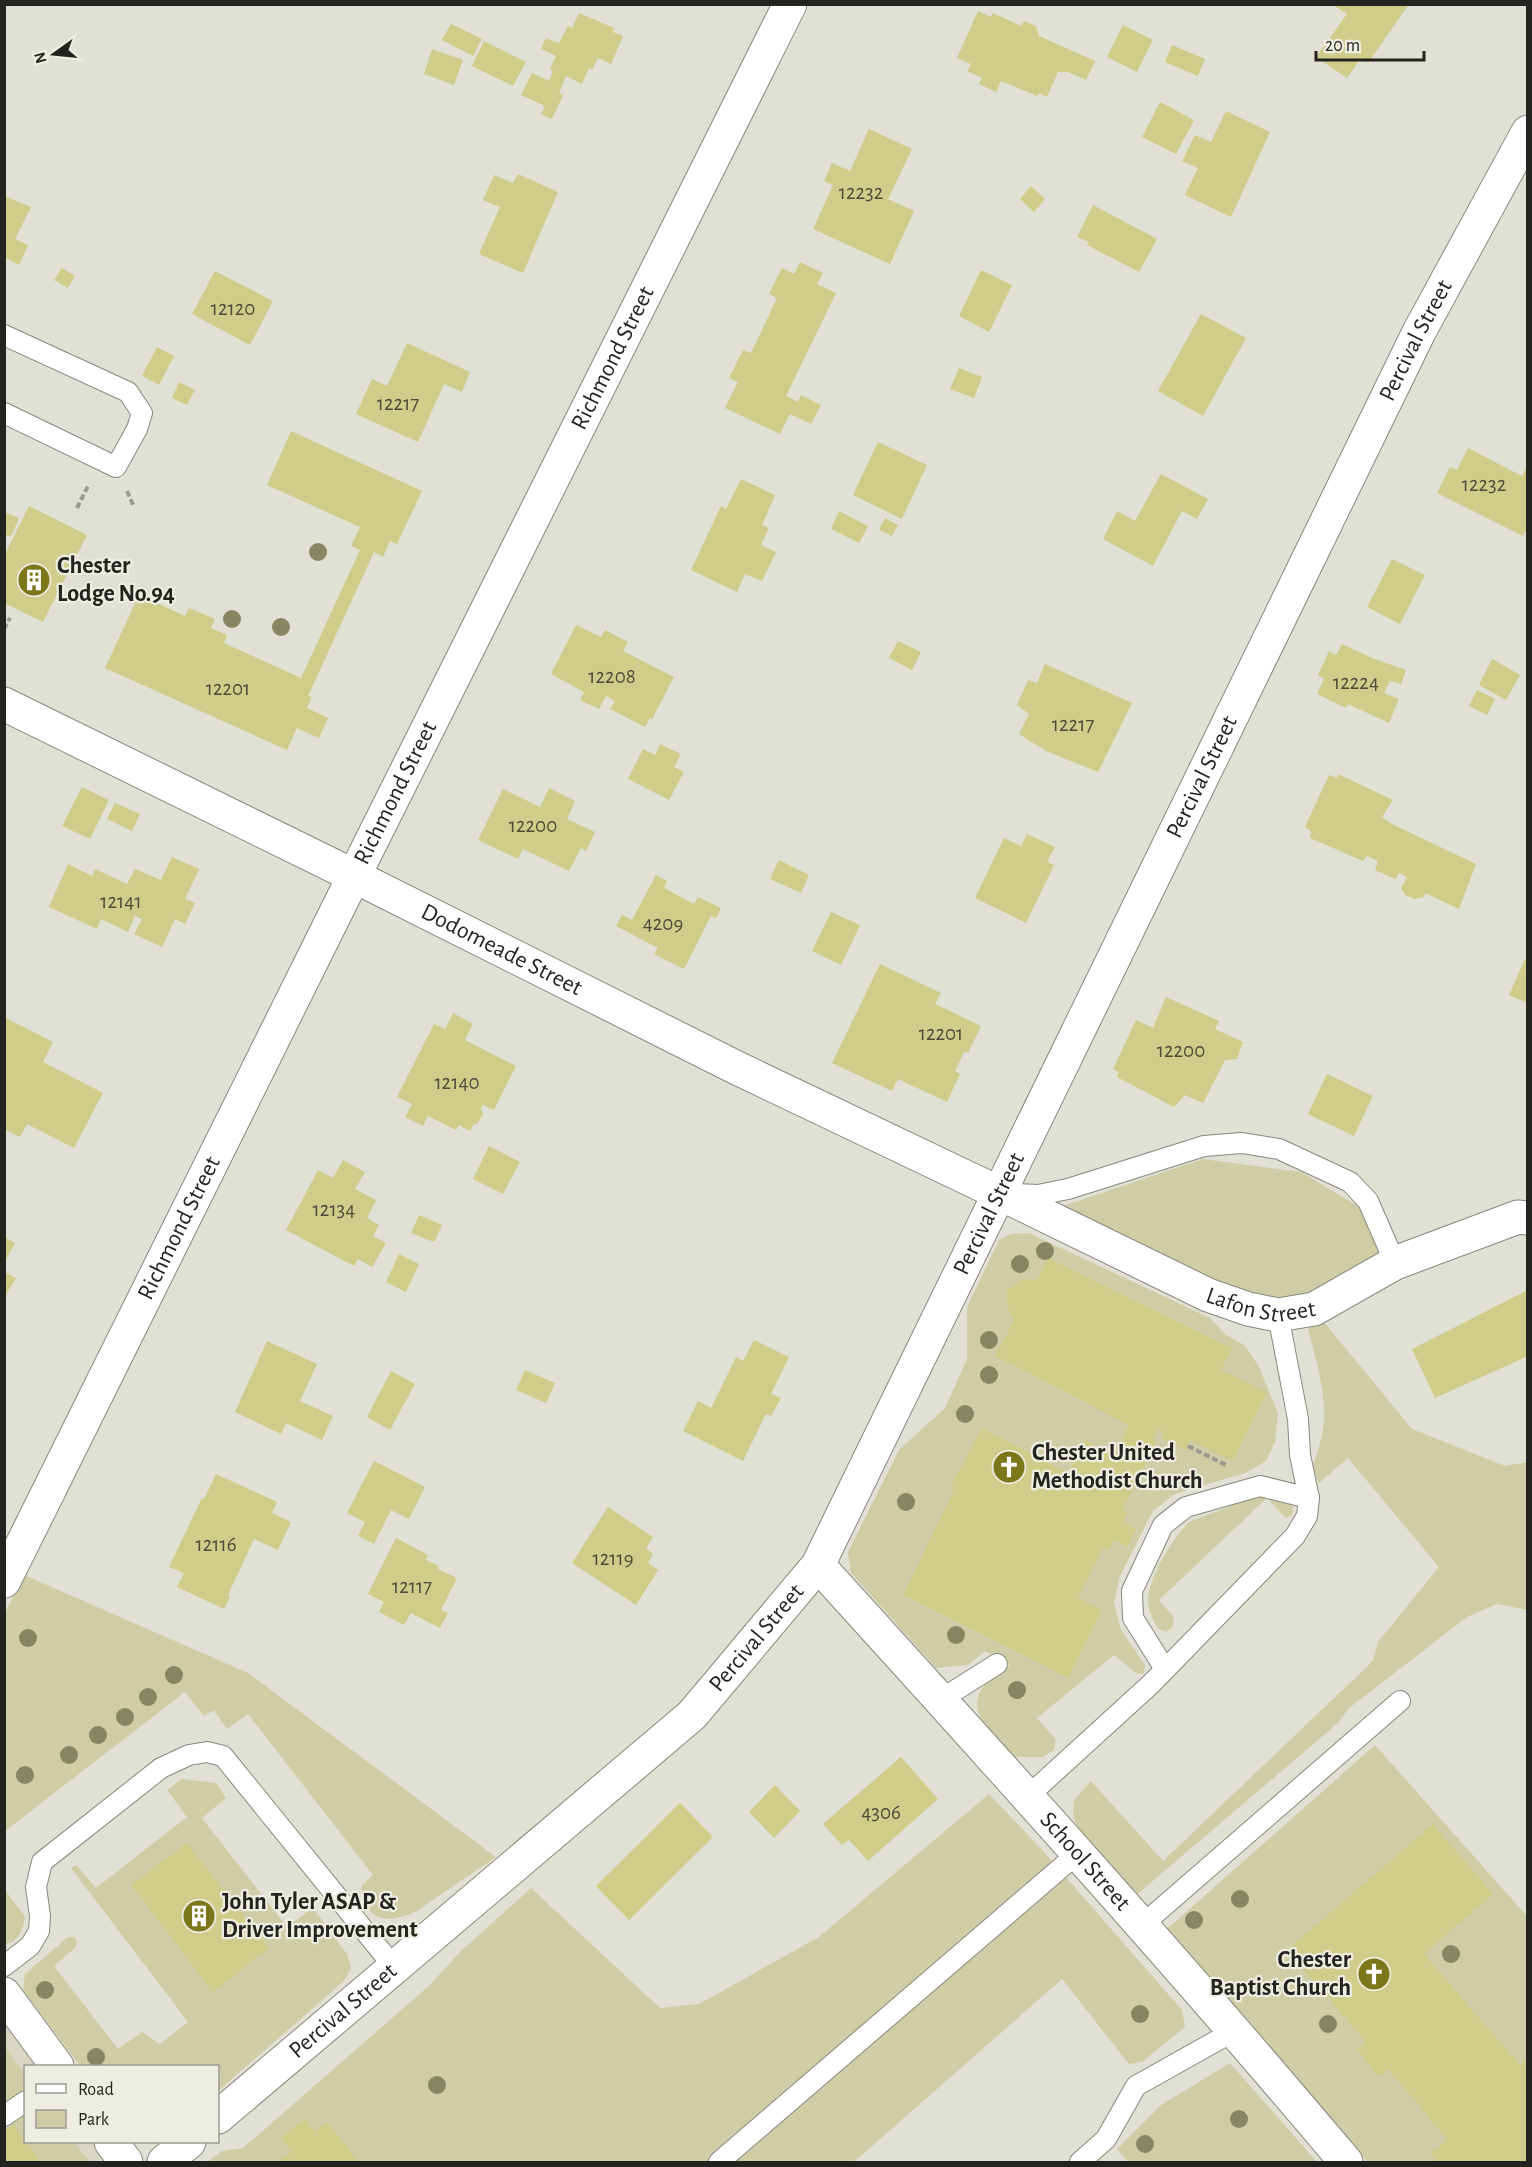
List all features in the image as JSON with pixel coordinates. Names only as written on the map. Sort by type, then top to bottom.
[{"type":"street","name":"Richmond Street","points":[[4,1581],[790,4]]},
{"type":"street","name":"Percival Street","points":[[219,2116],[692,1715],[818,1565],[1419,332],[1527,132]]},
{"type":"street","name":"Dodomeade Street","points":[[4,704],[737,1068],[999,1193]]},
{"type":"street","name":"Lafon Street","points":[[999,1193],[1208,1295],[1248,1309],[1278,1315],[1314,1309],[1395,1263],[1518,1217],[1527,1218]]},
{"type":"street","name":"School Street","points":[[818,1565],[1234,2031],[1346,2163]]},
{"type":"street","points":[[4,1994],[56,2065]]},
{"type":"street","points":[[112,2143],[126,2163]]},
{"type":"street","points":[[164,2163],[188,2143]]},
{"type":"lane","points":[[4,335],[128,392],[142,413],[137,429],[116,467],[4,413]]},
{"type":"lane","points":[[999,1193],[1038,1195],[1068,1189],[1204,1146],[1242,1143],[1279,1149],[1350,1182],[1368,1201],[1395,1263]]},
{"type":"lane","points":[[1027,1797],[1165,1669],[1295,1536],[1306,1516],[1309,1498],[1300,1455],[1298,1419],[1278,1315]]},
{"type":"lane","points":[[1165,1669],[1134,1618],[1132,1592],[1163,1525],[1186,1507],[1260,1486],[1309,1498]]},
{"type":"lane","points":[[940,1700],[997,1664]]},
{"type":"lane","points":[[1141,1926],[1400,1701]]},
{"type":"lane","points":[[4,1966],[30,1946],[39,1931],[40,1916],[36,1887],[42,1862],[161,1768],[189,1755],[207,1752],[223,1756],[394,1967]]},
{"type":"lane","points":[[719,2163],[1077,1854]]},
{"type":"lane","points":[[1080,2163],[1106,2139],[1136,2086],[1234,2031]]},
{"type":"lane","points":[[4,2116],[24,2102]]},
{"type":"path","points":[[4,629],[10,618]]},
{"type":"path","points":[[1188,1446],[1227,1466]]},
{"type":"shaded area","points":[[4,1994],[55,2065],[24,2065],[24,2143],[111,2143],[125,2162],[5,2162]]},
{"type":"green space","points":[[1203,1159],[1301,1172],[1361,1208],[1385,1256],[1335,1286],[1294,1299],[1246,1297],[1060,1207]]},
{"type":"green space","points":[[1029,1233],[1210,1318],[1226,1335],[1244,1345],[1258,1365],[1278,1413],[1275,1442],[1266,1461],[1245,1473],[1175,1494],[1153,1511],[1120,1576],[1114,1602],[1121,1630],[1145,1665],[1144,1673],[1137,1674],[1114,1655],[1037,1718],[1056,1740],[1054,1750],[1043,1757],[1014,1757],[986,1727],[978,1709],[977,1700],[984,1686],[1010,1665],[985,1651],[968,1665],[936,1668],[851,1573],[848,1552],[899,1450],[945,1408],[967,1359],[967,1307],[999,1240],[1011,1234]]},
{"type":"green space","points":[[1324,1322],[1412,1429],[1505,1466],[1527,1462],[1527,1610],[1497,1604],[1467,1617],[1349,1708],[1338,1723],[1135,1896],[1079,1833],[1073,1814],[1074,1800],[1091,1781],[1163,1861],[1373,1661],[1378,1642],[1439,1567],[1348,1458],[1319,1483],[1312,1468],[1322,1434],[1324,1402],[1308,1329]]},
{"type":"green space","points":[[1275,1489],[1293,1507],[1292,1515],[1286,1518],[1267,1498],[1159,1600],[1174,1617],[1173,1627],[1166,1632],[1157,1628],[1149,1608],[1149,1592],[1157,1570],[1183,1529],[1189,1522]]},
{"type":"green space","points":[[24,1575],[248,1673],[496,1857],[417,1911],[396,1918],[379,1917],[367,1907],[361,1886],[373,1875],[248,1714],[227,1729],[214,1710],[204,1716],[185,1692],[5,1831],[4,1615]]},
{"type":"green space","points":[[1375,1745],[1527,1916],[1527,2162],[1368,2162],[1167,1929]]},
{"type":"green space","points":[[182,1779],[216,1783],[226,1798],[202,1818],[287,1927],[313,1908],[347,1954],[351,1968],[344,1981],[219,2090],[219,2065],[79,2065],[23,1990],[25,1974],[68,1937],[75,1937],[77,1941],[75,1948],[54,1966],[118,2049],[142,2032],[160,2044],[188,2022],[71,1868],[76,1865],[96,1888],[187,1817],[167,1790]]},
{"type":"green space","points":[[989,1794],[1043,1851],[1182,2010],[1185,2027],[1142,2062],[1129,2064],[1062,1979],[854,2162],[207,2162],[222,2151],[243,2148],[430,1985],[459,1953],[531,1888],[660,2008],[699,2004],[819,1937]]},
{"type":"green space","points":[[5,1890],[25,1917],[19,1935],[14,1941],[5,1945]]},
{"type":"green space","points":[[5,2047],[24,2073],[24,2085],[20,2093],[5,2106]]},
{"type":"green space","points":[[1230,2063],[1317,2162],[1128,2162],[1117,2149],[1161,2105]]},
{"type":"green space","points":[[24,2115],[24,2143],[75,2143],[90,2162],[21,2162],[13,2124]]},
{"type":"building","points":[[1336,4],[1409,4],[1368,63],[1361,58],[1347,78],[1316,57],[1347,14],[1335,6]]},
{"type":"building","points":[[978,11],[991,17],[993,13],[1021,26],[1024,21],[1036,26],[1039,36],[1095,61],[1086,80],[1068,72],[1058,72],[1047,97],[1039,93],[1037,96],[1001,81],[996,92],[979,84],[982,78],[967,71],[971,64],[957,58]]},
{"type":"building","points":[[579,13],[614,28],[613,32],[623,36],[611,64],[598,58],[592,70],[589,68],[582,84],[566,76],[559,93],[563,95],[552,119],[541,114],[545,106],[521,95],[532,73],[549,81],[553,71],[550,69],[556,56],[541,49],[546,38],[559,43],[568,26],[572,28]]},
{"type":"building","points":[[451,24],[482,39],[473,56],[442,40]]},
{"type":"building","points":[[1123,25],[1153,40],[1137,72],[1107,57]]},
{"type":"building","points":[[484,41],[526,62],[513,86],[472,66]]},
{"type":"building","points":[[1172,45],[1205,59],[1198,76],[1165,62]]},
{"type":"building","points":[[432,49],[463,60],[454,85],[424,74]]},
{"type":"building","points":[[1160,102],[1194,120],[1176,154],[1142,137]]},
{"type":"building","points":[[1226,111],[1270,132],[1231,217],[1185,195],[1198,168],[1182,161],[1195,135],[1211,142]]},
{"type":"building","points":[[869,129],[912,149],[888,199],[914,211],[890,264],[813,229],[833,185],[824,181],[832,163],[850,171]]},
{"type":"building","points":[[518,174],[558,192],[523,273],[479,254],[500,207],[483,200],[494,175],[513,183]]},
{"type":"building","points":[[1031,186],[1045,199],[1034,212],[1020,199]]},
{"type":"building","points":[[4,196],[31,207],[15,239],[28,245],[19,265],[4,257]]},
{"type":"building","points":[[1093,205],[1157,239],[1139,272],[1087,245],[1089,242],[1077,237]]},
{"type":"building","points":[[800,262],[823,273],[817,284],[836,293],[786,396],[798,402],[801,395],[821,405],[811,424],[790,414],[780,434],[725,408],[738,382],[729,378],[743,350],[751,353],[777,298],[769,294],[782,268],[794,274]]},
{"type":"building","points":[[62,268],[75,276],[68,288],[54,280]]},
{"type":"building","points":[[981,270],[1012,285],[989,332],[959,316]]},
{"type":"building","points":[[215,271],[273,301],[250,345],[192,314]]},
{"type":"building","points":[[1201,314],[1246,338],[1203,416],[1158,391]]},
{"type":"building","points":[[407,343],[470,372],[462,392],[444,384],[418,442],[356,414],[372,379],[387,386]]},
{"type":"building","points":[[157,347],[174,356],[159,385],[142,376]]},
{"type":"building","points":[[959,368],[982,377],[974,398],[950,389]]},
{"type":"building","points":[[179,382],[195,390],[187,405],[172,398]]},
{"type":"building","points":[[291,431],[422,491],[397,544],[390,541],[383,557],[374,552],[308,696],[312,697],[307,708],[328,718],[319,738],[297,728],[287,750],[105,668],[139,595],[185,616],[189,608],[215,619],[211,628],[227,635],[224,643],[301,678],[360,550],[351,546],[360,527],[267,485]]},
{"type":"building","points":[[878,442],[927,465],[902,519],[853,495]]},
{"type":"building","points":[[1468,448],[1522,476],[1528,464],[1528,526],[1523,536],[1437,493],[1450,467],[1457,470]]},
{"type":"building","points":[[1161,474],[1208,499],[1197,519],[1182,511],[1153,566],[1103,539],[1117,511],[1135,521]]},
{"type":"building","points":[[741,479],[775,495],[762,525],[769,528],[761,545],[776,552],[762,581],[745,574],[737,592],[691,570],[721,506],[726,509]]},
{"type":"building","name":"Chester Lodge No.94","points":[[29,506],[87,535],[43,622],[4,603],[4,556]]},
{"type":"building","points":[[839,511],[868,526],[859,543],[831,529]]},
{"type":"building","points":[[4,512],[19,518],[11,537],[4,534]]},
{"type":"building","points":[[885,518],[898,525],[892,536],[879,530]]},
{"type":"building","points":[[1392,559],[1425,575],[1400,624],[1367,607]]},
{"type":"building","points":[[576,625],[601,637],[605,630],[628,642],[623,651],[674,677],[652,719],[650,718],[645,727],[610,709],[615,701],[606,696],[599,709],[580,700],[584,692],[551,674]]},
{"type":"building","points":[[898,641],[921,652],[912,670],[889,658]]},
{"type":"building","points":[[1342,644],[1406,670],[1401,684],[1390,681],[1384,693],[1399,699],[1389,723],[1348,704],[1346,708],[1317,694],[1324,679],[1318,675],[1329,651],[1336,655]]},
{"type":"building","points":[[1492,659],[1520,675],[1506,700],[1479,685]]},
{"type":"building","points":[[1045,664],[1132,703],[1098,772],[1046,751],[1019,734],[1029,714],[1017,705],[1028,680],[1037,683]]},
{"type":"building","points":[[1477,690],[1495,699],[1487,715],[1469,706]]},
{"type":"building","points":[[660,744],[681,754],[674,767],[684,772],[669,800],[628,779],[643,749],[655,755]]},
{"type":"building","points":[[1338,774],[1393,800],[1382,817],[1392,824],[1476,864],[1459,909],[1425,893],[1424,897],[1415,899],[1405,895],[1401,888],[1407,877],[1399,873],[1395,879],[1375,870],[1378,861],[1367,856],[1363,861],[1310,838],[1311,831],[1305,827],[1329,775],[1337,778]]},
{"type":"building","points":[[82,787],[109,800],[90,839],[62,826]]},
{"type":"building","points":[[549,788],[575,801],[567,819],[595,832],[586,851],[581,848],[569,871],[523,849],[518,859],[478,840],[503,789],[540,807]]},
{"type":"building","points":[[115,803],[140,814],[132,831],[107,819]]},
{"type":"building","points":[[1027,834],[1055,847],[1047,862],[1054,865],[1026,923],[975,898],[1004,838],[1021,846]]},
{"type":"building","points":[[172,857],[199,869],[185,899],[195,903],[185,924],[175,919],[162,947],[134,934],[142,919],[135,916],[128,932],[101,919],[97,929],[49,907],[68,864],[92,876],[95,869],[127,884],[135,869],[161,880]]},
{"type":"building","points":[[779,860],[809,875],[801,893],[770,879]]},
{"type":"building","points":[[656,875],[667,881],[664,888],[694,904],[698,897],[721,908],[716,918],[711,916],[684,969],[654,954],[658,948],[616,926],[622,915],[632,920]]},
{"type":"building","points":[[831,912],[860,925],[841,965],[812,951]]},
{"type":"building","points":[[1525,959],[1528,960],[1528,1003],[1509,995]]},
{"type":"building","points":[[880,964],[941,993],[935,1004],[981,1026],[968,1053],[964,1052],[955,1071],[960,1074],[947,1102],[898,1079],[892,1091],[832,1063]]},
{"type":"building","points":[[1166,997],[1219,1021],[1215,1029],[1243,1042],[1237,1059],[1225,1060],[1203,1103],[1185,1095],[1174,1107],[1117,1077],[1119,1072],[1113,1069],[1136,1020],[1153,1028]]},
{"type":"building","points":[[453,1013],[473,1024],[465,1040],[516,1066],[494,1110],[483,1105],[481,1108],[483,1114],[470,1131],[459,1125],[456,1130],[428,1116],[423,1126],[405,1117],[412,1104],[397,1097],[434,1024],[445,1029]]},
{"type":"building","points":[[4,1017],[53,1042],[43,1062],[103,1093],[74,1148],[27,1124],[20,1137],[4,1129]]},
{"type":"building","points":[[1327,1074],[1373,1096],[1354,1136],[1308,1114]]},
{"type":"building","points":[[489,1146],[520,1162],[503,1194],[473,1179]]},
{"type":"building","points":[[343,1160],[365,1172],[355,1189],[376,1200],[367,1218],[379,1225],[373,1236],[386,1243],[372,1267],[358,1259],[354,1266],[286,1230],[318,1170],[333,1178]]},
{"type":"building","points":[[419,1215],[442,1225],[434,1242],[411,1233]]},
{"type":"building","points":[[4,1237],[15,1243],[4,1263]]},
{"type":"building","points":[[399,1254],[419,1264],[406,1292],[386,1282]]},
{"type":"building","name":"Chester United Methodist Church","points":[[1048,1258],[1232,1348],[1221,1370],[1267,1392],[1233,1461],[1190,1440],[1186,1450],[1161,1438],[1164,1432],[1158,1429],[1153,1440],[1156,1441],[1122,1511],[1128,1512],[1123,1522],[1136,1529],[1127,1547],[1114,1540],[1108,1551],[1103,1548],[1078,1598],[1102,1610],[1068,1678],[903,1595],[953,1493],[952,1484],[982,1428],[1068,1473],[1085,1440],[1113,1455],[1129,1425],[995,1356],[1014,1321],[1007,1307],[1007,1290],[1021,1279],[1037,1280]]},
{"type":"building","points":[[4,1272],[16,1278],[4,1298]]},
{"type":"building","points":[[1526,1291],[1528,1295],[1528,1356],[1435,1398],[1412,1349]]},
{"type":"building","points":[[754,1340],[789,1357],[771,1394],[781,1398],[771,1416],[766,1414],[743,1461],[683,1431],[698,1401],[711,1408],[736,1357],[743,1361]]},
{"type":"building","points":[[267,1341],[317,1364],[300,1401],[333,1416],[322,1440],[286,1423],[281,1434],[235,1412]]},
{"type":"building","points":[[525,1370],[555,1383],[546,1403],[516,1390]]},
{"type":"building","points":[[391,1371],[415,1384],[390,1430],[367,1417]]},
{"type":"building","points":[[374,1461],[425,1487],[409,1519],[391,1510],[374,1544],[358,1536],[365,1522],[347,1513]]},
{"type":"building","points":[[216,1474],[277,1502],[272,1513],[291,1522],[278,1550],[254,1539],[228,1595],[230,1597],[224,1609],[177,1587],[184,1573],[169,1567]]},
{"type":"building","points":[[608,1507],[653,1537],[646,1548],[653,1554],[648,1563],[658,1570],[636,1605],[572,1563]]},
{"type":"building","points":[[396,1538],[428,1555],[426,1560],[457,1578],[441,1610],[448,1613],[440,1628],[411,1613],[404,1625],[379,1612],[384,1602],[368,1594]]},
{"type":"building","points":[[901,1757],[938,1799],[868,1861],[849,1840],[842,1845],[823,1824]]},
{"type":"building","points":[[775,1785],[800,1811],[774,1838],[749,1812]]},
{"type":"building","points":[[680,1803],[713,1837],[629,1920],[596,1886]]},
{"type":"building","name":"Chester Baptist Church","points":[[1433,1824],[1493,1894],[1424,1954],[1520,2065],[1528,2058],[1528,2162],[1437,2162],[1430,2154],[1447,2139],[1388,2069],[1379,2076],[1357,2050],[1366,2042],[1287,1950]]},
{"type":"building","name":"John Tyler ASAP & Driver Improvement","points":[[187,1843],[269,1948],[213,1992],[131,1885]]},
{"type":"building","points":[[305,2119],[315,2132],[327,2122],[359,2162],[283,2162],[281,2160],[291,2151],[281,2138]]},
{"type":"building","points":[[13,2124],[24,2143],[26,2143],[40,2162],[4,2162],[4,2130]]},
{"type":"place","name":"Chester Lodge No.94","points":[[34,580]]},
{"type":"place","name":"Chester United Methodist Church","points":[[1009,1467]]},
{"type":"place","name":"John Tyler ASAP & Driver Improvement","points":[[199,1916]]},
{"type":"place","name":"Chester Baptist Church","points":[[1374,1974]]}]
